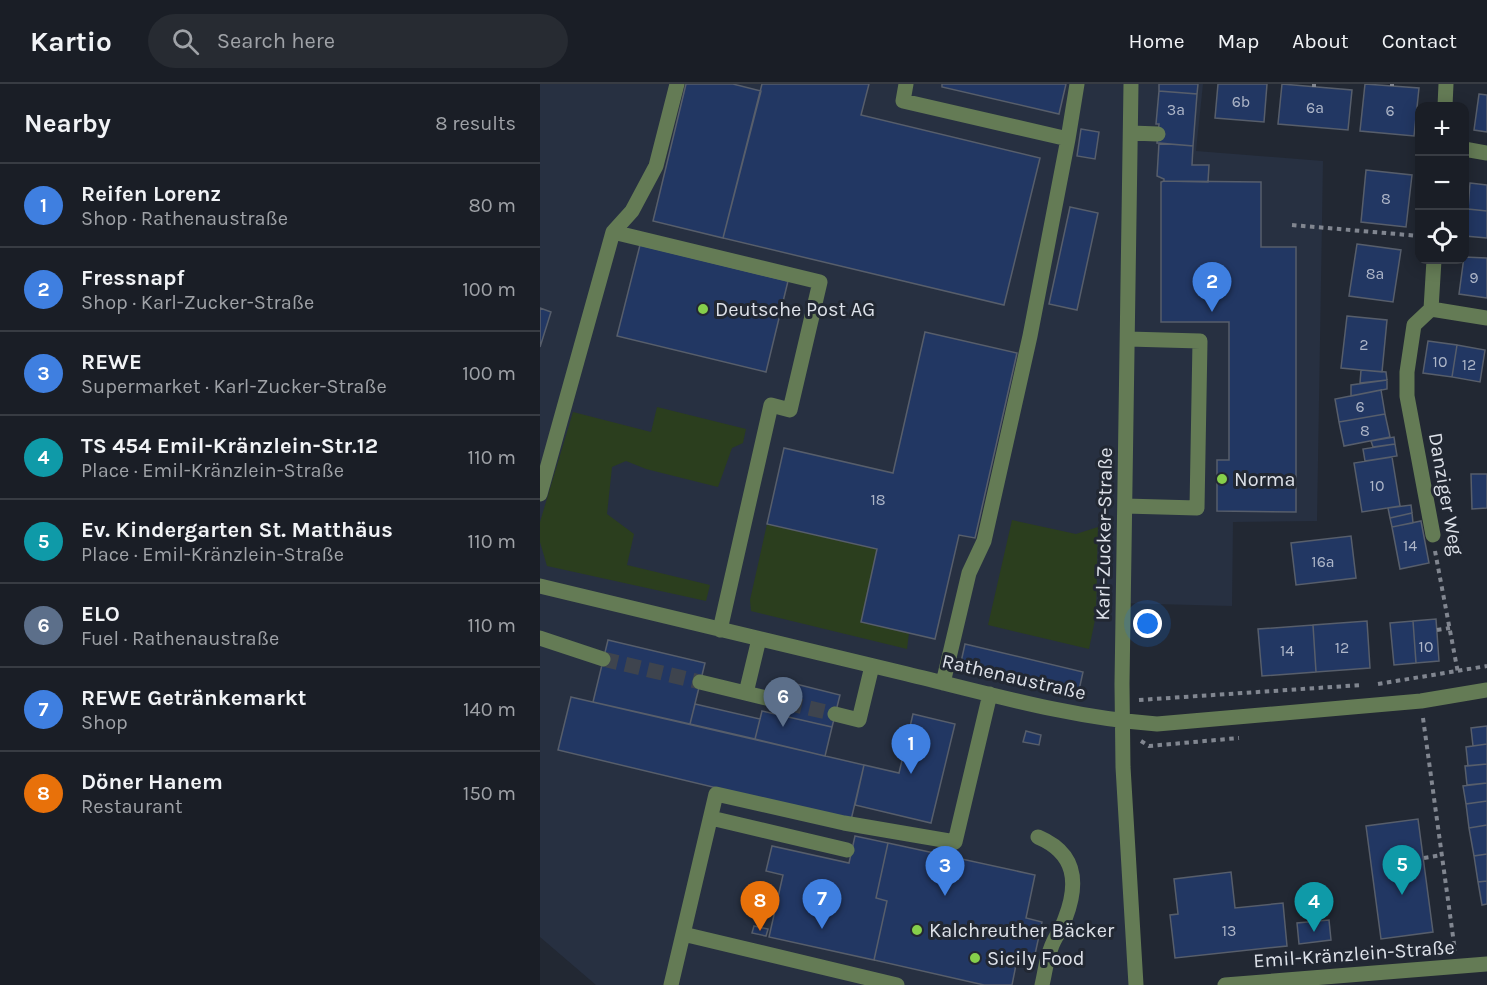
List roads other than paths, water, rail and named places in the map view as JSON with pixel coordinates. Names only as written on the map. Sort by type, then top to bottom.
[{"type":"street","points":[[540,494],[613,232],[632,211],[656,166],[677,84]]},
{"type":"street","points":[[906,84],[903,101],[1068,139]]},
{"type":"street","points":[[944,683],[969,573],[984,541],[1030,336],[1077,84]]},
{"type":"street","name":"Karl-Zucker-Straße","points":[[1131,84],[1123,767],[1136,985]]},
{"type":"street","points":[[1445,102],[1446,84]]},
{"type":"street","points":[[1131,133],[1158,134]]},
{"type":"street","points":[[1469,150],[1487,153]]},
{"type":"street","points":[[613,232],[820,282],[790,410],[771,405],[720,630]]},
{"type":"street","points":[[1434,264],[1431,309],[1487,318]]},
{"type":"street","name":"Danziger Weg","points":[[1431,309],[1414,325],[1407,388],[1433,535]]},
{"type":"street","points":[[1125,506],[1197,508],[1200,341],[1128,339]]},
{"type":"street","name":"Rathenaustraße","points":[[540,586],[990,694],[1123,721],[1157,724],[1420,701],[1487,690]]},
{"type":"street","points":[[540,638],[603,659]]},
{"type":"street","points":[[746,693],[759,639]]},
{"type":"street","points":[[836,714],[859,720],[872,666]]},
{"type":"street","points":[[700,682],[787,703]]},
{"type":"street","points":[[671,985],[716,794],[844,823],[955,842],[990,694]]},
{"type":"street","points":[[711,818],[847,850]]},
{"type":"street","points":[[1038,837],[1053,843],[1064,854],[1072,871],[1073,889],[1065,921],[1051,948],[1042,985]]},
{"type":"street","points":[[683,934],[870,982],[897,985]]},
{"type":"street","name":"Emil-Kränzlein-Straße","points":[[1225,985],[1487,964]]},
{"type":"tunnel","points":[[603,659],[700,682]]},
{"type":"tunnel","points":[[787,703],[835,714]]},
{"type":"place","name":"Deutsche Post AG","points":[[703,309]]},
{"type":"place","name":"Fressnapf","points":[[1212,312]]},
{"type":"place","name":"Norma","points":[[1222,479]]},
{"type":"place","name":"ELO","points":[[783,727]]},
{"type":"place","name":"Reifen Lorenz","points":[[911,774]]},
{"type":"place","name":"Ev. Kindergarten St. Matthäus","points":[[1402,895]]},
{"type":"place","name":"REWE","points":[[945,896]]},
{"type":"place","name":"REWE Getränkemarkt","points":[[822,929]]},
{"type":"place","name":"Kalchreuther Bäcker","points":[[917,930]]},
{"type":"place","name":"Döner Hanem","points":[[760,931]]},
{"type":"place","name":"TS 454 Emil-Kränzlein-Str.12","points":[[1314,932]]},
{"type":"place","name":"Sicily Food","points":[[975,958]]}]
